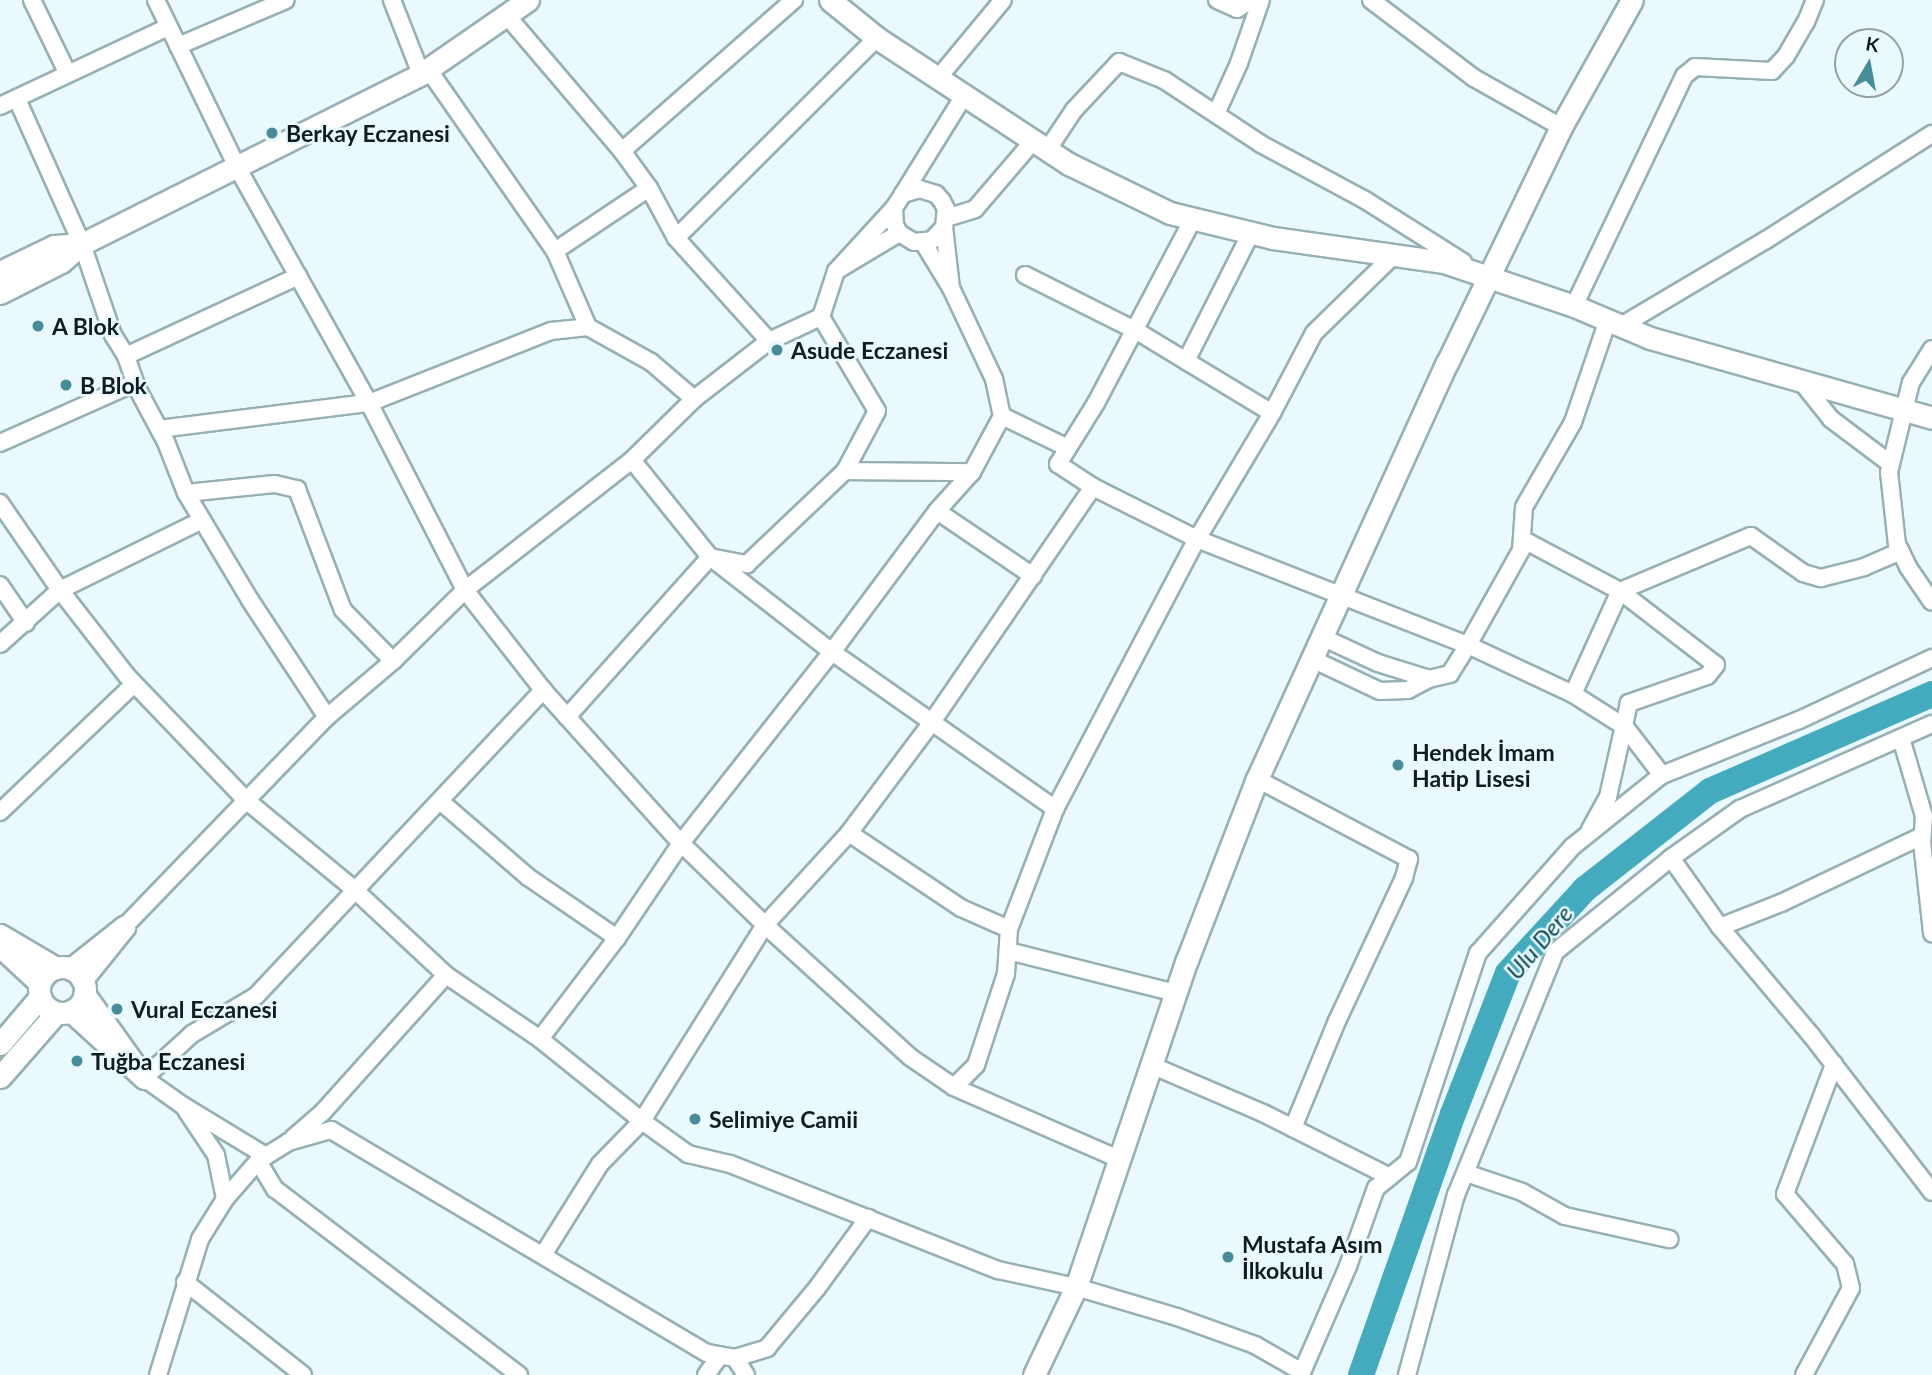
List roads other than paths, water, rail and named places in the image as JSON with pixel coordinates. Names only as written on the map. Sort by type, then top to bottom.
[{"type":"main road","points":[[0,293],[61,261],[82,244],[425,71],[508,17],[528,0]]},
{"type":"main road","points":[[830,0],[877,38],[1069,164],[1170,213],[1251,233],[1444,262],[1574,306],[1650,338],[1932,418]]},
{"type":"main road","points":[[1034,1375],[1076,1287],[1175,993],[1257,779],[1561,127],[1631,1]]},
{"type":"main road","points":[[0,272],[54,246],[82,244]]},
{"type":"main road","points":[[73,978],[124,927]]},
{"type":"main road","points":[[0,935],[73,978],[144,1078]]},
{"type":"main road","points":[[0,946],[40,990],[49,1009],[63,1012],[144,1078]]},
{"type":"main road","points":[[0,1044],[40,990],[49,971],[73,978]]},
{"type":"main road","points":[[0,1077],[63,1012],[82,1001],[73,978]]},
{"type":"street","points":[[32,0],[68,74]]},
{"type":"street","points":[[156,0],[237,167],[369,403],[465,590],[543,690],[681,843],[765,925],[910,1058],[954,1087],[1119,1158]]},
{"type":"street","points":[[392,0],[425,71],[555,251],[588,327]]},
{"type":"street","points":[[622,152],[794,0]]},
{"type":"street","points":[[939,77],[1003,0]]},
{"type":"street","points":[[1217,0],[1237,9],[1251,0]]},
{"type":"street","points":[[1216,114],[1239,64],[1261,0]]},
{"type":"street","points":[[1371,0],[1474,78],[1561,127]]},
{"type":"street","points":[[1574,306],[1684,76],[1695,67],[1772,71],[1786,56],[1806,22],[1815,0]]},
{"type":"street","points":[[178,46],[278,2]]},
{"type":"street","points":[[508,17],[622,152],[649,188],[677,238],[769,341]]},
{"type":"street","points":[[0,106],[168,27]]},
{"type":"street","points":[[677,238],[877,38]]},
{"type":"street","points":[[894,208],[895,225],[906,239],[923,242],[932,240],[945,223],[975,209],[1119,62],[1164,80],[1261,144],[1365,200],[1489,279]]},
{"type":"street","points":[[124,927],[327,716],[393,661],[465,590],[632,460],[694,400],[769,341],[821,317],[836,271],[894,208],[965,94]]},
{"type":"street","points":[[17,99],[82,244],[113,335],[126,356],[135,383],[159,429],[186,493],[250,600],[327,716]]},
{"type":"street","points":[[1312,659],[1380,691],[1408,690],[1429,678],[1451,674],[1521,551],[1524,507],[1573,422],[1614,323],[1777,233],[1932,134]]},
{"type":"street","points":[[555,251],[649,188]]},
{"type":"street","points":[[903,194],[920,189],[936,194],[946,209],[951,288]]},
{"type":"street","points":[[1193,219],[1096,403],[1058,464],[1093,487],[1197,539],[1468,645],[1573,694],[1625,727],[1662,775]]},
{"type":"street","points":[[836,271],[899,233]]},
{"type":"street","points":[[1186,361],[1251,233]]},
{"type":"street","points":[[540,1039],[617,938],[681,843],[832,652],[937,511],[972,472],[1002,416],[994,379],[951,288],[923,242]]},
{"type":"street","points":[[954,1087],[976,1065],[1006,974],[1009,929],[1055,809],[1197,539],[1272,413],[1314,333],[1394,255]]},
{"type":"street","points":[[1026,275],[1135,330],[1272,413]]},
{"type":"street","points":[[126,356],[298,276]]},
{"type":"street","points":[[710,557],[747,564],[845,471],[877,411],[821,317]]},
{"type":"street","points":[[159,429],[369,403],[551,331],[588,327],[650,362],[694,400]]},
{"type":"street","points":[[1932,349],[1912,382],[1889,472],[1897,544],[1932,602]]},
{"type":"street","points":[[1800,380],[1831,419],[1891,464]]},
{"type":"street","points":[[0,443],[135,383]]},
{"type":"street","points":[[1002,416],[1068,448]]},
{"type":"street","points":[[632,460],[710,557],[832,652],[1055,809]]},
{"type":"street","points":[[845,471],[972,472]]},
{"type":"street","points":[[186,493],[275,484],[298,489],[343,610],[393,661]]},
{"type":"street","points":[[543,1255],[600,1164],[642,1121],[765,925],[849,833],[932,722],[1093,487]]},
{"type":"street","points":[[0,503],[60,590],[134,684],[247,801],[356,891],[446,975],[540,1039],[642,1121],[688,1154],[730,1164],[998,1270],[1076,1287],[1177,1317],[1255,1345],[1304,1374],[1376,1188],[1408,1162],[1478,953],[1572,847],[1662,775],[1799,720],[1932,658]]},
{"type":"street","points":[[937,511],[1033,576]]},
{"type":"street","points":[[0,644],[60,590],[202,520]]},
{"type":"street","points":[[1573,694],[1620,591],[1751,536],[1803,573],[1821,578],[1864,567],[1901,551]]},
{"type":"street","points":[[1522,539],[1620,591],[1716,665],[1707,676],[1629,703],[1608,797],[1586,836]]},
{"type":"street","points":[[567,717],[710,557]]},
{"type":"street","points":[[0,585],[26,623]]},
{"type":"street","points":[[1322,637],[1378,663],[1429,678]]},
{"type":"street","points":[[0,812],[134,684]]},
{"type":"street","points":[[519,1375],[275,1189],[262,1158],[144,1078],[192,1034],[256,996],[543,690]]},
{"type":"street","points":[[1407,1375],[1457,1195],[1555,952],[1671,858],[1740,809],[1932,724]]},
{"type":"street","points":[[1900,738],[1924,816],[1922,836],[1932,933]]},
{"type":"street","points":[[1257,779],[1409,859],[1405,878],[1337,1021],[1293,1128]]},
{"type":"street","points":[[440,801],[528,877],[617,938]]},
{"type":"street","points":[[849,833],[961,908],[1009,929]]},
{"type":"street","points":[[1720,927],[1781,903],[1922,836]]},
{"type":"street","points":[[1671,858],[1720,927],[1834,1064],[1932,1192]]},
{"type":"street","points":[[1008,951],[1175,993]]},
{"type":"street","points":[[158,1375],[200,1239],[225,1199],[262,1158],[288,1142],[323,1112],[446,975]]},
{"type":"street","points":[[1804,1375],[1851,1288],[1845,1265],[1785,1194],[1834,1064]]},
{"type":"street","points":[[1151,1065],[1293,1128],[1390,1177]]},
{"type":"street","points":[[182,1105],[216,1155],[225,1199]]},
{"type":"street","points":[[288,1142],[331,1130],[434,1194],[543,1255],[671,1333],[707,1353],[728,1357],[767,1348],[817,1288],[868,1218]]},
{"type":"street","points":[[1466,1173],[1522,1192],[1565,1216],[1669,1238]]},
{"type":"street","points":[[185,1282],[303,1375]]},
{"type":"street","points":[[706,1375],[728,1357]]},
{"type":"street","points":[[728,1357],[746,1375]]},
{"type":"waterway","name":"Ulu Dere","points":[[1361,1375],[1453,1114],[1508,973],[1585,889],[1710,791],[1932,694]]},
{"type":"place","name":"Berkay Eczanesi","points":[[272,133]]},
{"type":"place","name":"A Blok","points":[[38,326]]},
{"type":"place","name":"Asude Eczanesi","points":[[777,350]]},
{"type":"place","name":"B Blok","points":[[66,385]]},
{"type":"place","name":"Hendek İmam Hatip Lisesi","points":[[1398,765]]},
{"type":"place","name":"Vural Eczanesi","points":[[117,1009]]},
{"type":"place","name":"Tuğba Eczanesi","points":[[77,1061]]},
{"type":"place","name":"Selimiye Camii","points":[[695,1119]]},
{"type":"place","name":"Mustafa Asım İlkokulu","points":[[1228,1257]]}]
